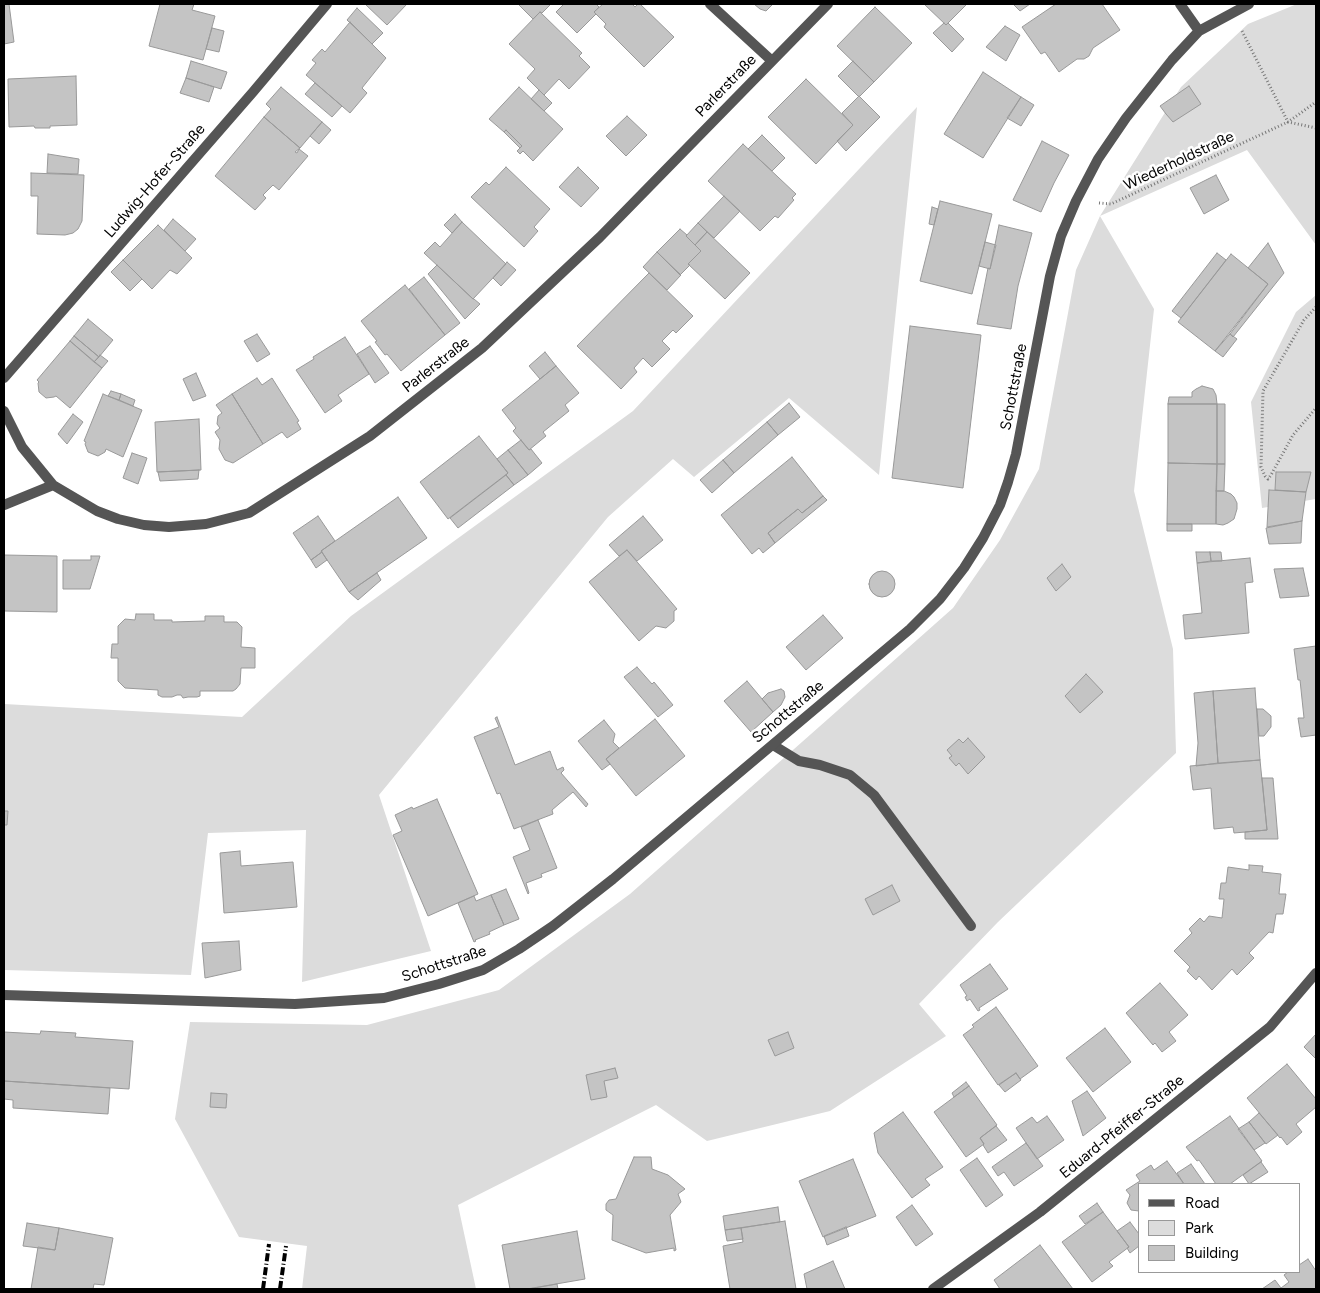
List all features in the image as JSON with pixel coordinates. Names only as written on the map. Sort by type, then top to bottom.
[{"type":"street","name":"Ludwig-Hofer-Straße","points":[[4,378],[253,92],[327,4]]},
{"type":"street","points":[[710,4],[772,61]]},
{"type":"street","name":"Parlerstraße","points":[[4,411],[22,448],[53,485],[97,511],[118,519],[144,525],[169,527],[206,524],[250,513],[370,436],[482,348],[600,237],[828,4]]},
{"type":"street","points":[[1180,4],[1199,31]]},
{"type":"street","name":"Schottstraße","points":[[4,995],[295,1004],[384,998],[483,970],[519,949],[614,879],[910,629],[940,599],[964,568],[983,538],[1000,505],[1016,454],[1050,276],[1061,236],[1076,201],[1098,159],[1126,118],[1172,60],[1199,31],[1249,4]]},
{"type":"street","points":[[4,505],[53,485]]},
{"type":"street","points":[[772,745],[799,761],[820,765],[850,775],[874,795],[971,926]]},
{"type":"street","name":"Eduard-Pfeiffer-Straße","points":[[933,1289],[1040,1212],[1270,1027],[1316,973]]},
{"type":"path","points":[[1233,12],[1288,122],[1316,128]]},
{"type":"path","name":"Wiederholdstraße","points":[[1076,201],[1111,204],[1288,122],[1316,102]]},
{"type":"path","points":[[1316,308],[1304,320],[1263,391],[1261,467],[1268,479],[1272,475],[1293,435],[1316,408]]},
{"type":"green space","points":[[1297,4],[1316,4],[1316,245],[1247,150],[1100,216],[1181,87],[1248,24]]},
{"type":"green space","points":[[917,107],[879,475],[789,398],[694,477],[673,459],[608,517],[379,795],[431,951],[302,982],[306,830],[208,833],[191,975],[4,970],[4,704],[242,717],[351,616],[633,411]]},
{"type":"green space","points":[[1100,216],[1154,309],[1134,491],[1173,649],[1176,753],[998,922],[919,1004],[946,1036],[830,1111],[707,1141],[656,1105],[458,1205],[476,1289],[302,1289],[307,1246],[239,1237],[175,1119],[190,1022],[367,1025],[499,990],[630,894],[828,719],[953,608],[1000,540],[1039,469],[1076,270]]},
{"type":"green space","points":[[1316,295],[1316,499],[1262,508],[1251,402],[1296,312]]},
{"type":"building","points":[[4,4],[9,4],[14,42],[4,44]]},
{"type":"building","points":[[160,4],[194,4],[192,10],[215,16],[203,60],[149,46]]},
{"type":"building","points":[[365,4],[407,4],[387,25]]},
{"type":"building","points":[[518,4],[548,4],[550,5],[533,19]]},
{"type":"building","points":[[564,4],[596,4],[599,7],[594,12],[596,14],[577,33],[556,12]]},
{"type":"building","points":[[603,4],[632,4],[635,7],[640,4],[674,37],[644,67],[604,27],[606,24],[594,12]]},
{"type":"building","points":[[754,4],[773,4],[766,11]]},
{"type":"building","points":[[924,4],[967,4],[946,25]]},
{"type":"building","points":[[1013,4],[1030,4],[1020,11]]},
{"type":"building","points":[[1056,4],[1102,4],[1120,30],[1093,48],[1089,56],[1084,59],[1077,59],[1059,72],[1045,52],[1041,54],[1022,27]]},
{"type":"building","points":[[875,7],[912,43],[874,82],[837,46]]},
{"type":"building","points":[[357,8],[383,33],[372,44],[347,20]]},
{"type":"building","points":[[540,12],[582,53],[579,56],[590,67],[569,89],[559,79],[544,95],[527,78],[535,69],[509,44]]},
{"type":"building","points":[[350,22],[386,58],[362,88],[367,93],[350,113],[306,75],[316,63],[312,60],[322,49],[325,52]]},
{"type":"building","points":[[944,23],[946,25],[948,23],[964,39],[952,52],[933,33]]},
{"type":"building","points":[[1005,26],[1020,35],[1006,61],[986,47]]},
{"type":"building","points":[[212,28],[224,31],[219,52],[206,49]]},
{"type":"building","points":[[191,61],[227,72],[221,89],[186,78]]},
{"type":"building","points":[[853,61],[874,82],[859,97],[838,76]]},
{"type":"building","points":[[983,72],[1021,97],[983,158],[944,134]]},
{"type":"building","points":[[76,76],[77,125],[50,126],[50,128],[35,128],[34,126],[9,127],[8,79]]},
{"type":"building","points":[[186,78],[214,87],[209,102],[180,93]]},
{"type":"building","points":[[806,79],[853,125],[816,164],[768,117]]},
{"type":"building","points":[[315,83],[342,106],[332,117],[305,94]]},
{"type":"building","points":[[1189,86],[1201,104],[1173,122],[1160,106]]},
{"type":"building","points":[[281,87],[322,122],[300,148],[264,117],[271,109],[266,104]]},
{"type":"building","points":[[519,87],[563,129],[533,161],[523,151],[520,154],[517,151],[522,146],[506,130],[504,132],[489,119]]},
{"type":"building","points":[[539,90],[552,103],[544,111],[531,99]]},
{"type":"building","points":[[859,96],[880,117],[846,151],[837,141],[853,125],[842,113]]},
{"type":"building","points":[[1021,97],[1034,105],[1021,126],[1007,118]]},
{"type":"building","points":[[627,116],[647,135],[626,156],[606,136]]},
{"type":"building","points":[[264,117],[300,148],[295,152],[297,153],[299,149],[308,156],[279,190],[273,185],[263,195],[266,198],[255,210],[215,176]]},
{"type":"building","points":[[322,122],[331,130],[319,144],[310,136]]},
{"type":"building","points":[[506,130],[522,146],[520,148],[504,132]]},
{"type":"building","points":[[762,135],[785,158],[772,171],[748,149]]},
{"type":"building","points":[[1042,141],[1069,155],[1041,212],[1013,200]]},
{"type":"building","points":[[743,144],[796,194],[792,198],[794,200],[778,218],[775,216],[760,231],[708,181]]},
{"type":"building","points":[[48,154],[79,159],[78,174],[47,173]]},
{"type":"building","points":[[506,167],[550,209],[534,227],[538,231],[524,247],[471,197],[486,182],[489,185]]},
{"type":"building","points":[[578,167],[599,188],[581,207],[559,187]]},
{"type":"building","points":[[31,173],[84,175],[82,221],[78,229],[73,233],[65,235],[37,234],[38,196],[31,196]]},
{"type":"building","points":[[1216,175],[1229,200],[1204,214],[1190,188]]},
{"type":"building","points":[[724,196],[740,211],[714,238],[698,223]]},
{"type":"building","points":[[940,201],[992,214],[972,294],[920,281]]},
{"type":"building","points":[[932,207],[938,209],[934,225],[929,224]]},
{"type":"building","points":[[455,214],[462,222],[452,233],[444,225]]},
{"type":"building","points":[[173,219],[196,239],[185,251],[164,230]]},
{"type":"building","points":[[462,222],[506,264],[473,299],[424,253],[435,242],[440,247]]},
{"type":"building","points":[[698,223],[707,232],[695,245],[686,236]]},
{"type":"building","points":[[158,225],[192,258],[177,274],[170,270],[152,289],[123,260]]},
{"type":"building","points":[[999,225],[1032,233],[1018,286],[1011,329],[977,324]]},
{"type":"building","points":[[680,229],[701,251],[680,275],[657,252]]},
{"type":"building","points":[[707,232],[750,273],[725,299],[688,264],[701,251],[695,245]]},
{"type":"building","points":[[985,242],[996,245],[990,269],[979,266]]},
{"type":"building","points":[[1268,243],[1284,273],[1233,337],[1230,334],[1268,284],[1248,268]]},
{"type":"building","points":[[657,252],[681,275],[667,290],[643,267]]},
{"type":"building","points":[[1217,253],[1226,260],[1181,318],[1172,311]]},
{"type":"building","points":[[1231,254],[1268,284],[1215,351],[1178,322]]},
{"type":"building","points":[[123,260],[142,279],[130,291],[111,272]]},
{"type":"building","points":[[507,262],[516,270],[501,286],[493,278]]},
{"type":"building","points":[[437,265],[480,304],[465,319],[428,274]]},
{"type":"building","points":[[649,273],[693,316],[676,333],[673,330],[662,341],[670,349],[652,367],[643,358],[634,368],[637,372],[621,389],[577,346]]},
{"type":"building","points":[[424,277],[460,323],[445,335],[409,289]]},
{"type":"building","points":[[405,285],[445,335],[401,371],[387,354],[385,355],[375,342],[377,341],[361,321]]},
{"type":"building","points":[[88,319],[113,340],[99,357],[74,336]]},
{"type":"building","points":[[910,326],[981,335],[963,488],[892,478]]},
{"type":"building","points":[[257,334],[270,354],[257,362],[244,341]]},
{"type":"building","points":[[1230,334],[1237,339],[1223,357],[1215,351]]},
{"type":"building","points":[[74,336],[99,357],[94,362],[70,341]]},
{"type":"building","points":[[345,337],[369,374],[338,395],[342,401],[325,413],[296,370]]},
{"type":"building","points":[[70,341],[102,368],[70,408],[56,396],[46,398],[39,392],[39,382],[37,380]]},
{"type":"building","points":[[370,346],[389,373],[375,383],[357,354]]},
{"type":"building","points":[[545,352],[556,366],[540,379],[529,366]]},
{"type":"building","points":[[100,355],[108,361],[102,368],[94,362]]},
{"type":"building","points":[[556,366],[579,393],[565,405],[569,411],[543,432],[546,436],[529,450],[513,431],[516,428],[502,410]]},
{"type":"building","points":[[196,373],[206,396],[193,401],[183,379]]},
{"type":"building","points":[[257,378],[262,385],[272,378],[299,421],[297,422],[301,429],[287,438],[282,432],[263,444],[232,394]]},
{"type":"building","points":[[1202,386],[1213,389],[1217,404],[1168,404],[1169,397],[1192,397],[1192,392]]},
{"type":"building","points":[[111,391],[121,394],[119,400],[108,396]]},
{"type":"building","points":[[103,394],[142,410],[123,457],[106,449],[105,452],[98,456],[88,452],[86,442],[84,441]]},
{"type":"building","points":[[121,394],[135,400],[133,406],[119,400]]},
{"type":"building","points":[[232,394],[263,444],[233,463],[225,460],[219,449],[220,440],[215,432],[220,428],[217,424],[218,416],[222,413],[216,405]]},
{"type":"building","points":[[789,403],[800,417],[778,435],[767,422]]},
{"type":"building","points":[[1168,404],[1217,404],[1217,464],[1168,463]]},
{"type":"building","points":[[1217,404],[1225,404],[1225,464],[1217,464]]},
{"type":"building","points":[[73,414],[83,422],[67,444],[58,434]]},
{"type":"building","points":[[199,419],[201,470],[157,472],[155,422]]},
{"type":"building","points":[[767,422],[778,435],[734,473],[723,460]]},
{"type":"building","points":[[479,436],[508,473],[448,519],[420,482]]},
{"type":"building","points":[[521,440],[542,463],[528,475],[508,450]]},
{"type":"building","points":[[508,450],[528,475],[514,485],[506,475],[508,473],[497,459]]},
{"type":"building","points":[[132,453],[147,458],[138,484],[123,478]]},
{"type":"building","points":[[792,457],[823,496],[802,513],[798,509],[768,533],[775,543],[763,553],[759,548],[752,554],[721,515]]},
{"type":"building","points":[[723,460],[734,473],[712,493],[700,480]]},
{"type":"building","points":[[1168,463],[1217,464],[1216,524],[1167,524]]},
{"type":"building","points":[[1217,464],[1225,464],[1224,491],[1216,491]]},
{"type":"building","points":[[199,470],[198,479],[160,481],[158,472]]},
{"type":"building","points":[[1276,472],[1311,472],[1306,492],[1275,490]]},
{"type":"building","points":[[506,475],[514,485],[458,528],[450,518]]},
{"type":"building","points":[[1269,490],[1306,492],[1302,521],[1267,527]]},
{"type":"building","points":[[1216,491],[1224,491],[1231,494],[1237,503],[1234,519],[1223,525],[1216,524]]},
{"type":"building","points":[[823,496],[827,500],[775,543],[768,533],[798,509],[802,513]]},
{"type":"building","points":[[398,497],[427,538],[349,592],[321,551]]},
{"type":"building","points":[[318,516],[335,541],[311,560],[293,533]]},
{"type":"building","points":[[643,516],[663,540],[637,561],[627,550],[619,556],[609,545]]},
{"type":"building","points":[[1302,521],[1301,543],[1269,544],[1266,528]]},
{"type":"building","points":[[1167,524],[1192,524],[1192,531],[1167,531]]},
{"type":"building","points":[[627,550],[677,609],[674,611],[674,621],[666,628],[656,626],[639,641],[589,582]]},
{"type":"building","points":[[322,552],[327,560],[316,568],[311,560]]},
{"type":"building","points":[[1196,552],[1210,552],[1211,561],[1197,563]]},
{"type":"building","points":[[1210,552],[1221,552],[1222,561],[1211,561]]},
{"type":"building","points":[[4,555],[57,556],[57,612],[4,611]]},
{"type":"building","points":[[91,556],[100,556],[90,589],[63,589],[63,560],[91,560]]},
{"type":"building","points":[[1250,558],[1253,582],[1245,583],[1249,633],[1185,639],[1183,615],[1202,613],[1197,563]]},
{"type":"building","points":[[1062,564],[1071,577],[1056,591],[1047,578]]},
{"type":"building","points":[[1303,568],[1309,596],[1280,598],[1274,569]]},
{"type":"building","points":[[882,571],[891,575],[895,584],[891,593],[882,597],[873,593],[869,584],[873,575]]},
{"type":"building","points":[[377,573],[381,580],[358,600],[349,592]]},
{"type":"building","points":[[136,614],[154,614],[154,620],[172,620],[172,622],[205,621],[205,616],[224,616],[224,622],[237,622],[242,627],[241,647],[255,648],[255,668],[241,668],[240,684],[233,691],[200,691],[200,696],[197,697],[183,698],[181,695],[177,695],[162,697],[158,695],[158,690],[125,688],[118,681],[118,658],[111,658],[112,644],[118,644],[118,626],[125,619],[135,620]]},
{"type":"building","points":[[823,615],[843,638],[806,670],[786,647]]},
{"type":"building","points":[[1316,646],[1316,735],[1301,737],[1298,718],[1304,718],[1294,649]]},
{"type":"building","points":[[637,667],[652,684],[654,682],[673,705],[658,717],[624,677]]},
{"type":"building","points":[[1086,674],[1103,692],[1080,713],[1065,696]]},
{"type":"building","points":[[747,681],[773,712],[751,732],[724,701]]},
{"type":"building","points":[[1255,688],[1260,760],[1218,763],[1213,691]]},
{"type":"building","points":[[781,689],[784,691],[785,697],[781,705],[773,712],[762,699],[768,693]]},
{"type":"building","points":[[1213,691],[1218,763],[1196,766],[1198,743],[1194,693]]},
{"type":"building","points":[[1257,709],[1263,709],[1271,716],[1271,727],[1264,736],[1259,736]]},
{"type":"building","points":[[497,717],[515,765],[550,751],[557,770],[563,767],[564,770],[561,773],[588,804],[586,807],[573,792],[552,810],[553,814],[514,829],[500,793],[497,794],[474,737],[499,727],[495,718]]},
{"type":"building","points":[[655,719],[685,756],[636,796],[606,759]]},
{"type":"building","points":[[604,720],[615,734],[613,742],[619,748],[606,759],[610,764],[602,770],[578,741]]},
{"type":"building","points":[[968,738],[985,757],[968,774],[959,763],[956,766],[949,758],[952,756],[947,750],[959,739],[963,743]]},
{"type":"building","points":[[1260,760],[1267,830],[1234,833],[1233,827],[1214,829],[1211,788],[1193,790],[1190,766]]},
{"type":"building","points":[[1262,778],[1273,778],[1278,839],[1245,839],[1245,832],[1267,830]]},
{"type":"building","points":[[437,799],[478,894],[428,916],[393,835],[402,831],[395,815]]},
{"type":"building","points":[[4,811],[8,811],[7,825],[4,825]]},
{"type":"building","points":[[538,820],[557,868],[541,874],[542,877],[526,883],[528,894],[513,857],[530,850],[521,827]]},
{"type":"building","points":[[240,851],[241,866],[293,862],[297,907],[224,913],[220,853]]},
{"type":"building","points":[[1249,865],[1263,866],[1262,872],[1281,874],[1279,894],[1286,894],[1283,914],[1276,914],[1273,933],[1269,932],[1249,953],[1254,958],[1237,975],[1232,969],[1212,990],[1199,976],[1196,980],[1187,971],[1190,967],[1174,951],[1192,933],[1189,929],[1200,918],[1204,922],[1209,916],[1222,918],[1224,899],[1219,899],[1221,883],[1226,883],[1228,867],[1249,870]]},
{"type":"building","points":[[892,885],[900,901],[873,915],[865,899]]},
{"type":"building","points":[[506,889],[519,919],[504,925],[491,895]]},
{"type":"building","points":[[491,895],[504,925],[474,942],[458,903],[474,896],[476,901]]},
{"type":"building","points":[[239,941],[241,970],[205,978],[202,943]]},
{"type":"building","points":[[990,964],[1008,989],[979,1008],[980,1010],[978,1011],[970,999],[967,1001],[965,997],[967,996],[960,985]]},
{"type":"building","points":[[1160,983],[1188,1015],[1169,1032],[1176,1041],[1162,1052],[1155,1043],[1153,1045],[1126,1013]]},
{"type":"building","points":[[996,1007],[1038,1066],[1020,1079],[1016,1073],[998,1085],[963,1035],[974,1027],[972,1025]]},
{"type":"building","points":[[1105,1028],[1131,1062],[1093,1092],[1066,1058]]},
{"type":"building","points":[[41,1031],[76,1033],[75,1037],[133,1041],[129,1089],[4,1081],[4,1032],[40,1034]]},
{"type":"building","points":[[788,1032],[794,1048],[775,1056],[768,1040]]},
{"type":"building","points":[[1316,1034],[1316,1059],[1304,1047]]},
{"type":"building","points":[[1287,1064],[1316,1099],[1316,1107],[1296,1124],[1302,1132],[1287,1145],[1247,1098]]},
{"type":"building","points":[[615,1068],[618,1078],[604,1081],[607,1097],[591,1100],[586,1075]]},
{"type":"building","points":[[1016,1073],[1021,1080],[1005,1092],[999,1085]]},
{"type":"building","points":[[4,1081],[110,1088],[108,1114],[13,1108],[13,1100],[4,1099]]},
{"type":"building","points":[[966,1082],[969,1086],[954,1097],[952,1093]]},
{"type":"building","points":[[969,1086],[997,1125],[980,1138],[984,1144],[966,1157],[934,1112]]},
{"type":"building","points":[[1087,1091],[1106,1118],[1083,1136],[1072,1101]]},
{"type":"building","points":[[211,1093],[227,1094],[226,1108],[210,1107]]},
{"type":"building","points":[[903,1112],[943,1167],[925,1179],[930,1185],[912,1198],[878,1153],[874,1133]]},
{"type":"building","points":[[1259,1113],[1278,1135],[1266,1144],[1249,1122]]},
{"type":"building","points":[[1047,1116],[1064,1140],[1037,1159],[1016,1128],[1032,1117],[1037,1123]]},
{"type":"building","points":[[1230,1116],[1262,1161],[1231,1183],[1215,1183],[1199,1160],[1197,1161],[1186,1147]]},
{"type":"building","points":[[1249,1122],[1265,1143],[1254,1150],[1238,1129]]},
{"type":"building","points":[[996,1126],[1007,1140],[988,1153],[980,1138]]},
{"type":"building","points":[[1026,1143],[1043,1166],[1014,1186],[1004,1172],[998,1176],[992,1167]]},
{"type":"building","points":[[634,1157],[651,1157],[652,1169],[668,1175],[685,1189],[678,1194],[681,1202],[670,1215],[676,1250],[674,1251],[674,1248],[646,1253],[612,1240],[613,1215],[606,1210],[606,1204],[609,1200],[616,1199]]},
{"type":"building","points":[[977,1158],[1003,1195],[986,1207],[960,1170]]},
{"type":"building","points":[[853,1159],[876,1216],[823,1237],[799,1181]]},
{"type":"building","points":[[1167,1161],[1183,1183],[1138,1183],[1138,1211],[1131,1210],[1127,1203],[1130,1195],[1126,1190],[1140,1181],[1136,1175],[1151,1165],[1154,1170]]},
{"type":"building","points":[[1261,1162],[1268,1172],[1251,1183],[1248,1183],[1243,1175]]},
{"type":"building","points":[[1191,1164],[1204,1183],[1183,1183],[1177,1173]]},
{"type":"building","points":[[1097,1203],[1103,1212],[1085,1224],[1079,1216]]},
{"type":"building","points":[[912,1205],[933,1234],[916,1246],[896,1217]]},
{"type":"building","points":[[778,1207],[780,1222],[725,1230],[723,1216]]},
{"type":"building","points":[[1103,1212],[1129,1247],[1109,1262],[1113,1266],[1092,1282],[1062,1242]]},
{"type":"building","points":[[785,1221],[796,1289],[730,1289],[723,1246],[743,1242],[741,1228]]},
{"type":"building","points":[[1130,1222],[1138,1233],[1138,1247],[1130,1253],[1127,1248],[1129,1247],[1117,1231]]},
{"type":"building","points":[[27,1223],[59,1228],[55,1250],[23,1246]]},
{"type":"building","points":[[846,1227],[849,1236],[827,1245],[824,1236]]},
{"type":"building","points":[[59,1228],[113,1238],[104,1285],[94,1284],[93,1289],[31,1289],[38,1247],[55,1250]]},
{"type":"building","points":[[741,1228],[743,1239],[727,1241],[725,1230]]},
{"type":"building","points":[[577,1231],[585,1279],[527,1289],[510,1289],[502,1245]]},
{"type":"building","points":[[1040,1245],[1073,1289],[1000,1289],[994,1280]]},
{"type":"building","points":[[1308,1259],[1316,1271],[1316,1289],[1262,1289],[1275,1280],[1281,1288],[1289,1282],[1284,1275],[1287,1273],[1300,1273],[1300,1264]]},
{"type":"building","points":[[833,1261],[845,1289],[807,1289],[804,1274]]},
{"type":"building","points":[[557,1284],[558,1289],[529,1289]]},
{"type":"railway","points":[[263,1289],[269,1244]]},
{"type":"railway","points":[[280,1289],[286,1246]]}]
